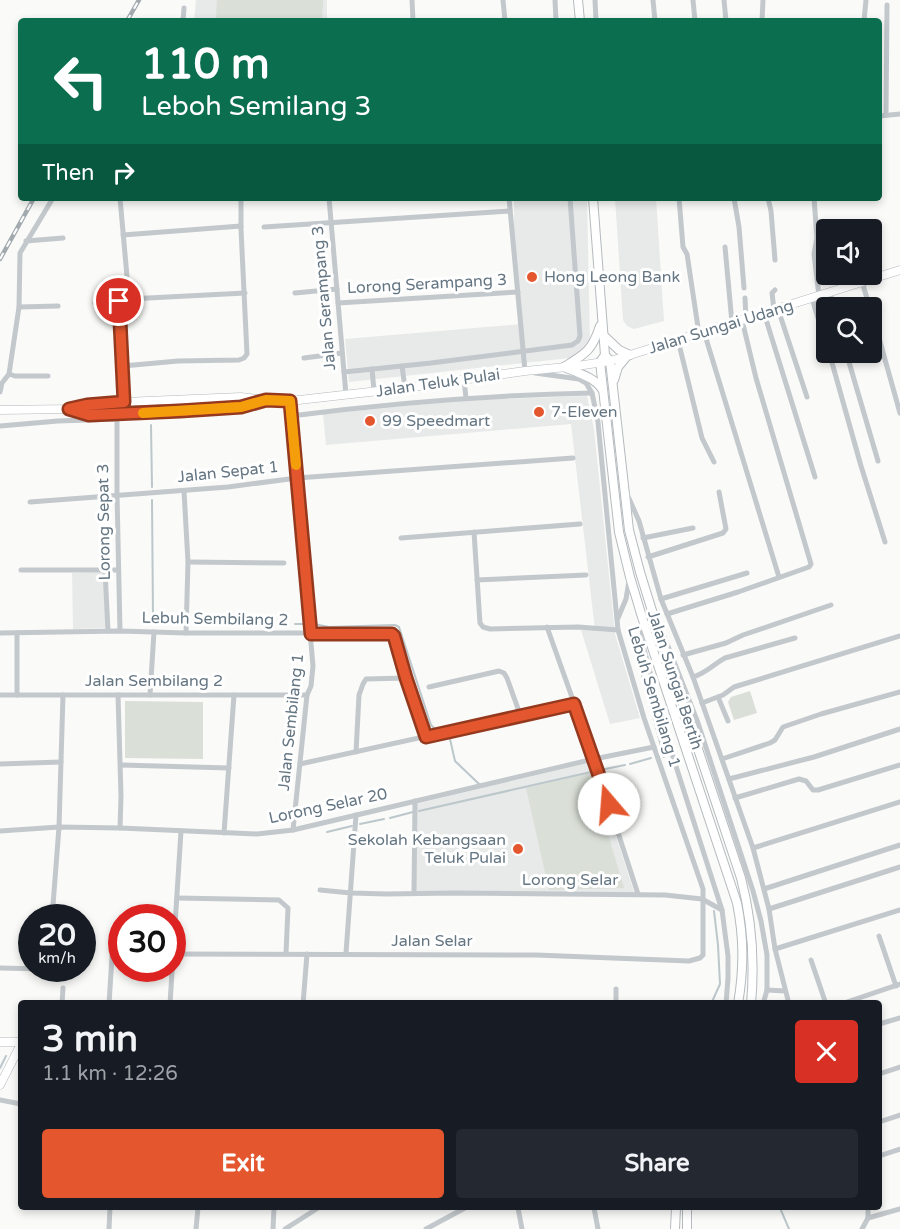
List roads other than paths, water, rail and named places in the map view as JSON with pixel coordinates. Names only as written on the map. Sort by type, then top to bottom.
[{"type":"main road","points":[[578,0],[580,18]]},
{"type":"main road","name":"Jalan Sungai Bertih","points":[[593,201],[605,359],[603,391],[619,532],[642,617],[737,903],[743,943],[739,1000]]},
{"type":"main road","name":"Jalan Sungai Udang","points":[[882,274],[900,270]]},
{"type":"main road","name":"Jalan Sungai Udang","points":[[605,359],[629,355],[701,333],[846,285]]},
{"type":"main road","points":[[564,367],[590,349],[602,321]]},
{"type":"main road","points":[[603,335],[619,350],[629,355],[615,373],[613,389]]},
{"type":"main road","name":"Jalan Sungai Bertih","points":[[605,359],[613,389],[629,530],[640,572],[747,900],[753,943],[751,1000]]},
{"type":"main road","name":"Jalan Teluk Pulai","points":[[0,410],[69,409],[87,405],[148,400],[241,397],[290,401],[408,388],[564,367],[605,359]]},
{"type":"main road","points":[[564,367],[592,379],[600,385],[603,391]]},
{"type":"main road","points":[[148,400],[196,402],[204,405],[203,410]]},
{"type":"main road","name":"Jalan Teluk Pulai","points":[[69,409],[89,415],[117,416],[241,407],[266,400]]},
{"type":"main road","points":[[0,1042],[18,1043]]},
{"type":"main road","points":[[0,1085],[18,1049]]},
{"type":"main road","points":[[675,1229],[676,1210]]},
{"type":"main road","points":[[687,1210],[687,1229]]},
{"type":"street","points":[[412,0],[413,18]]},
{"type":"street","points":[[504,0],[505,18]]},
{"type":"street","points":[[555,0],[556,18]]},
{"type":"street","points":[[594,0],[596,18]]},
{"type":"street","points":[[653,0],[654,18]]},
{"type":"street","points":[[693,0],[695,18]]},
{"type":"street","points":[[724,0],[726,18]]},
{"type":"street","points":[[762,18],[763,0]]},
{"type":"street","points":[[864,18],[866,0]]},
{"type":"street","points":[[886,115],[887,5]]},
{"type":"street","points":[[183,18],[184,8]]},
{"type":"street","points":[[882,116],[900,114]]},
{"type":"street","points":[[0,392],[2,383],[9,374],[19,307],[20,253],[51,201]]},
{"type":"street","points":[[120,201],[129,299]]},
{"type":"street","points":[[123,366],[178,361],[239,360],[247,354],[241,201]]},
{"type":"street","name":"Jalan Serampang 3","points":[[329,201],[345,395]]},
{"type":"street","points":[[291,416],[466,398],[592,393],[586,383],[579,379],[525,371],[508,201]]},
{"type":"street","name":"Jalan Teluk Pulai","points":[[344,372],[572,345],[578,341],[580,336],[570,201]]},
{"type":"street","points":[[679,201],[683,247],[687,255],[701,333],[779,577]]},
{"type":"street","points":[[735,201],[744,288]]},
{"type":"street","points":[[769,201],[775,260]]},
{"type":"street","points":[[814,201],[817,238],[814,254],[816,301]]},
{"type":"street","points":[[264,227],[510,211]]},
{"type":"street","points":[[123,235],[241,226]]},
{"type":"street","points":[[26,241],[63,238]]},
{"type":"street","points":[[724,247],[732,323]]},
{"type":"street","points":[[296,293],[337,289]]},
{"type":"street","points":[[775,290],[772,293],[776,309],[807,398]]},
{"type":"street","name":"Lorong Serampang 3","points":[[338,303],[518,292]]},
{"type":"street","points":[[830,292],[831,297]]},
{"type":"street","points":[[95,303],[245,293]]},
{"type":"street","points":[[667,614],[738,592],[809,567],[811,564],[756,378],[744,319],[745,298]]},
{"type":"street","points":[[119,301],[124,402]]},
{"type":"street","points":[[19,307],[58,306]]},
{"type":"street","points":[[764,313],[815,477]]},
{"type":"street","points":[[678,340],[702,438],[714,462]]},
{"type":"street","points":[[882,349],[900,413]]},
{"type":"street","points":[[304,358],[342,353]]},
{"type":"street","points":[[832,363],[885,542]]},
{"type":"street","points":[[849,363],[878,460]]},
{"type":"street","points":[[402,366],[413,403]]},
{"type":"street","points":[[372,369],[374,392]]},
{"type":"street","points":[[9,374],[48,376]]},
{"type":"street","points":[[464,380],[466,398]]},
{"type":"street","name":"Lebuh Sembilang 1","points":[[592,393],[597,422],[618,630],[644,718],[703,889],[703,954],[700,958],[689,961]]},
{"type":"street","name":"Jalan Sembilang 1","points":[[290,401],[313,666],[293,830]]},
{"type":"street","points":[[0,426],[117,416]]},
{"type":"street","name":"Lorong Sepat 3","points":[[117,416],[120,631]]},
{"type":"street","name":"Jalan Sepat 1","points":[[30,502],[228,487],[297,477],[573,458]]},
{"type":"street","points":[[623,486],[639,521],[661,600],[693,677],[753,848],[769,909],[775,949],[788,1000]]},
{"type":"street","points":[[184,491],[188,562],[186,633]]},
{"type":"street","points":[[648,557],[723,533],[726,529],[719,492]]},
{"type":"street","points":[[401,538],[580,524]]},
{"type":"street","points":[[643,537],[693,528]]},
{"type":"street","points":[[474,532],[480,622],[483,627],[490,629],[547,627],[618,630]]},
{"type":"street","points":[[188,562],[284,563]]},
{"type":"street","points":[[21,570],[118,570]]},
{"type":"street","points":[[105,570],[108,631]]},
{"type":"street","points":[[661,600],[747,573]]},
{"type":"street","points":[[477,580],[586,575]]},
{"type":"street","points":[[617,619],[626,599],[630,577]]},
{"type":"street","points":[[683,655],[726,643],[743,634],[831,605]]},
{"type":"street","points":[[653,614],[666,639],[698,723],[753,891],[767,955],[767,990],[764,1000]]},
{"type":"street","points":[[642,617],[643,645],[666,735],[722,910],[728,956],[726,1000]]},
{"type":"street","points":[[547,627],[594,759],[638,894]]},
{"type":"street","name":"Lebuh Sembilang 2","points":[[0,633],[120,631],[392,634],[426,737]]},
{"type":"street","points":[[150,695],[154,632]]},
{"type":"street","points":[[17,633],[17,695]]},
{"type":"street","points":[[702,703],[734,687],[900,636]]},
{"type":"street","points":[[693,677],[709,671],[725,658],[795,638]]},
{"type":"street","points":[[429,687],[499,671],[504,673],[521,717]]},
{"type":"street","points":[[356,752],[359,695],[366,679],[406,678]]},
{"type":"street","points":[[722,759],[770,743],[775,740],[783,727],[820,714],[900,692]]},
{"type":"street","name":"Jalan Sembilang 2","points":[[0,695],[308,695]]},
{"type":"street","points":[[53,904],[59,827],[63,695]]},
{"type":"street","points":[[118,695],[121,765],[120,828]]},
{"type":"street","points":[[224,832],[234,695]]},
{"type":"street","points":[[718,697],[728,722]]},
{"type":"street","points":[[300,764],[574,704]]},
{"type":"street","points":[[729,779],[814,757],[900,729]]},
{"type":"street","name":"Lorong Selar 20","points":[[0,831],[59,827],[257,834],[293,830],[654,747]]},
{"type":"street","points":[[0,764],[61,762]]},
{"type":"street","points":[[121,765],[229,768]]},
{"type":"street","points":[[735,798],[799,779],[806,782],[813,790],[818,790],[900,765]]},
{"type":"street","points":[[414,893],[415,801]]},
{"type":"street","points":[[753,848],[900,802]]},
{"type":"street","points":[[346,954],[356,815]]},
{"type":"street","points":[[176,904],[181,831]]},
{"type":"street","points":[[764,889],[900,845]]},
{"type":"street","points":[[769,909],[900,867]]},
{"type":"street","name":"Lorong Selar","points":[[320,890],[351,893],[665,895],[702,899],[722,910]]},
{"type":"street","points":[[177,898],[279,900],[288,908],[286,953]]},
{"type":"street","points":[[775,949],[900,910]]},
{"type":"street","points":[[853,1000],[898,985],[879,936]]},
{"type":"street","name":"Jalan Selar","points":[[186,954],[536,955],[689,961]]},
{"type":"street","points":[[303,1000],[307,954]]},
{"type":"street","points":[[811,960],[824,1000]]},
{"type":"street","points":[[0,968],[18,968]]},
{"type":"street","points":[[109,1000],[110,982]]},
{"type":"street","points":[[170,1000],[172,982]]},
{"type":"street","points":[[62,1000],[63,988]]},
{"type":"street","points":[[615,1000],[616,989]]},
{"type":"street","points":[[767,990],[785,991]]},
{"type":"street","points":[[882,1023],[900,1018]]},
{"type":"street","points":[[882,1073],[900,1067]]},
{"type":"street","points":[[0,1100],[18,1103]]},
{"type":"street","points":[[882,1121],[900,1115]]},
{"type":"street","points":[[882,1155],[900,1149]]},
{"type":"street","points":[[868,1218],[900,1209]]},
{"type":"street","points":[[109,1229],[110,1210]]},
{"type":"street","points":[[196,1229],[198,1210]]},
{"type":"street","points":[[273,1229],[274,1210]]},
{"type":"street","points":[[285,1229],[315,1210]]},
{"type":"street","points":[[426,1229],[461,1210]]},
{"type":"street","points":[[518,1210],[522,1229]]},
{"type":"street","points":[[594,1210],[598,1229]]},
{"type":"street","points":[[862,1229],[868,1218],[868,1210]]},
{"type":"waterway","points":[[151,425],[152,487]]},
{"type":"waterway","points":[[152,500],[153,616],[158,624],[181,623]]},
{"type":"waterway","points":[[295,624],[307,624]]},
{"type":"waterway","points":[[314,624],[329,627],[395,625],[399,627],[431,725],[438,732]]},
{"type":"waterway","points":[[629,636],[664,757]]},
{"type":"waterway","points":[[450,739],[455,761],[479,784]]},
{"type":"waterway","points":[[630,764],[651,758]]},
{"type":"waterway","points":[[600,770],[625,765]]},
{"type":"waterway","points":[[419,811],[591,772]]},
{"type":"waterway","points":[[390,818],[413,812]]},
{"type":"waterway","points":[[360,824],[384,819]]},
{"type":"waterway","points":[[327,832],[352,826]]},
{"type":"waterway","points":[[713,1000],[720,984],[714,911]]},
{"type":"waterway","points":[[0,1068],[6,1056]]},
{"type":"waterway","points":[[781,1210],[789,1229]]},
{"type":"railway","points":[[129,18],[139,0]]},
{"type":"railway","points":[[0,259],[32,201]]},
{"type":"place","name":"Hong Leong Bank","points":[[532,277]]},
{"type":"place","name":"7-Eleven","points":[[539,412]]},
{"type":"place","name":"99 Speedmart","points":[[370,421]]},
{"type":"place","name":"Sekolah Kebangsaan Teluk Pulai","points":[[518,849]]}]
